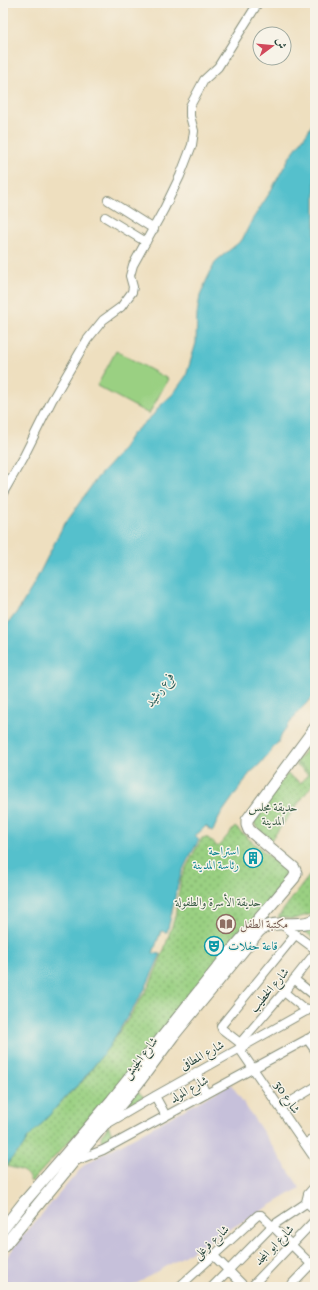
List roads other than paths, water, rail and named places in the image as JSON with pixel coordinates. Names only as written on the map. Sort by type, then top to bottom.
[{"type":"main road","name":"شارع الجيش","points":[[3,1229],[25,1201],[66,1156],[228,955],[294,878],[295,870],[249,830],[247,820],[315,728]]},
{"type":"main road","name":"شارع الجيش","points":[[3,1246],[138,1083],[173,1036],[259,931],[267,925],[300,924],[315,920]]},
{"type":"street","points":[[3,493],[23,458],[52,400],[87,340],[103,320],[121,306],[132,292],[131,272],[133,265],[154,229],[180,176],[192,145],[194,131],[190,116],[190,106],[204,80],[218,67],[258,3]]},
{"type":"street","points":[[108,200],[154,229]]},
{"type":"street","points":[[105,217],[146,242]]},
{"type":"street","points":[[281,924],[315,949]]},
{"type":"street","name":"شارع 30","points":[[296,934],[222,1024],[222,1028],[241,1046],[253,1068],[315,1159]]},
{"type":"street","name":"شارع الخطيب","points":[[241,1046],[315,953]]},
{"type":"street","points":[[294,979],[315,996]]},
{"type":"street","points":[[284,992],[307,1011]]},
{"type":"street","name":"شارع المطافى","points":[[102,1126],[241,1046],[315,1006]]},
{"type":"street","points":[[311,1037],[315,1050]]},
{"type":"street","name":"شارع المولد","points":[[74,1161],[103,1150],[311,1037]]},
{"type":"street","points":[[196,1072],[206,1094]]},
{"type":"street","points":[[280,1108],[315,1087]]},
{"type":"street","points":[[155,1096],[166,1116]]},
{"type":"street","points":[[305,1144],[315,1138]]},
{"type":"street","points":[[306,1202],[308,1194],[315,1186]]},
{"type":"street","points":[[212,1287],[272,1226],[315,1197]]},
{"type":"street","points":[[306,1202],[315,1210]]},
{"type":"street","name":"شارع فرغلى","points":[[179,1287],[259,1215],[272,1226]]},
{"type":"street","name":"شارع ابو المجد","points":[[251,1287],[315,1220]]},
{"type":"street","points":[[272,1226],[314,1264],[289,1287]]},
{"type":"street","points":[[214,1256],[245,1287]]},
{"type":"water","name":"فرع رشيد","points":[[315,118],[315,695],[299,711],[283,732],[279,741],[259,765],[250,773],[219,817],[213,831],[206,826],[195,836],[199,840],[181,875],[167,932],[161,931],[153,953],[161,954],[145,989],[108,1048],[81,1082],[67,1095],[28,1138],[22,1148],[10,1160],[3,1171],[3,630],[19,609],[33,586],[63,526],[97,478],[119,454],[132,434],[173,394],[186,376],[196,343],[197,314],[200,296],[216,261],[242,240],[252,220],[269,194],[289,158],[309,130]]},
{"type":"place","name":"استراحة رئاسة المدينة","points":[[253,858]]},
{"type":"place","name":"مكتبة الطفل","points":[[226,924]]},
{"type":"place","name":"قاعة حفلات","points":[[214,946]]},
{"type":"park label","name":"حديقة مجلس المدينة","points":[[273,814]]},
{"type":"park label","name":"حديقة الأسرة والطفولة","points":[[218,902]]}]
